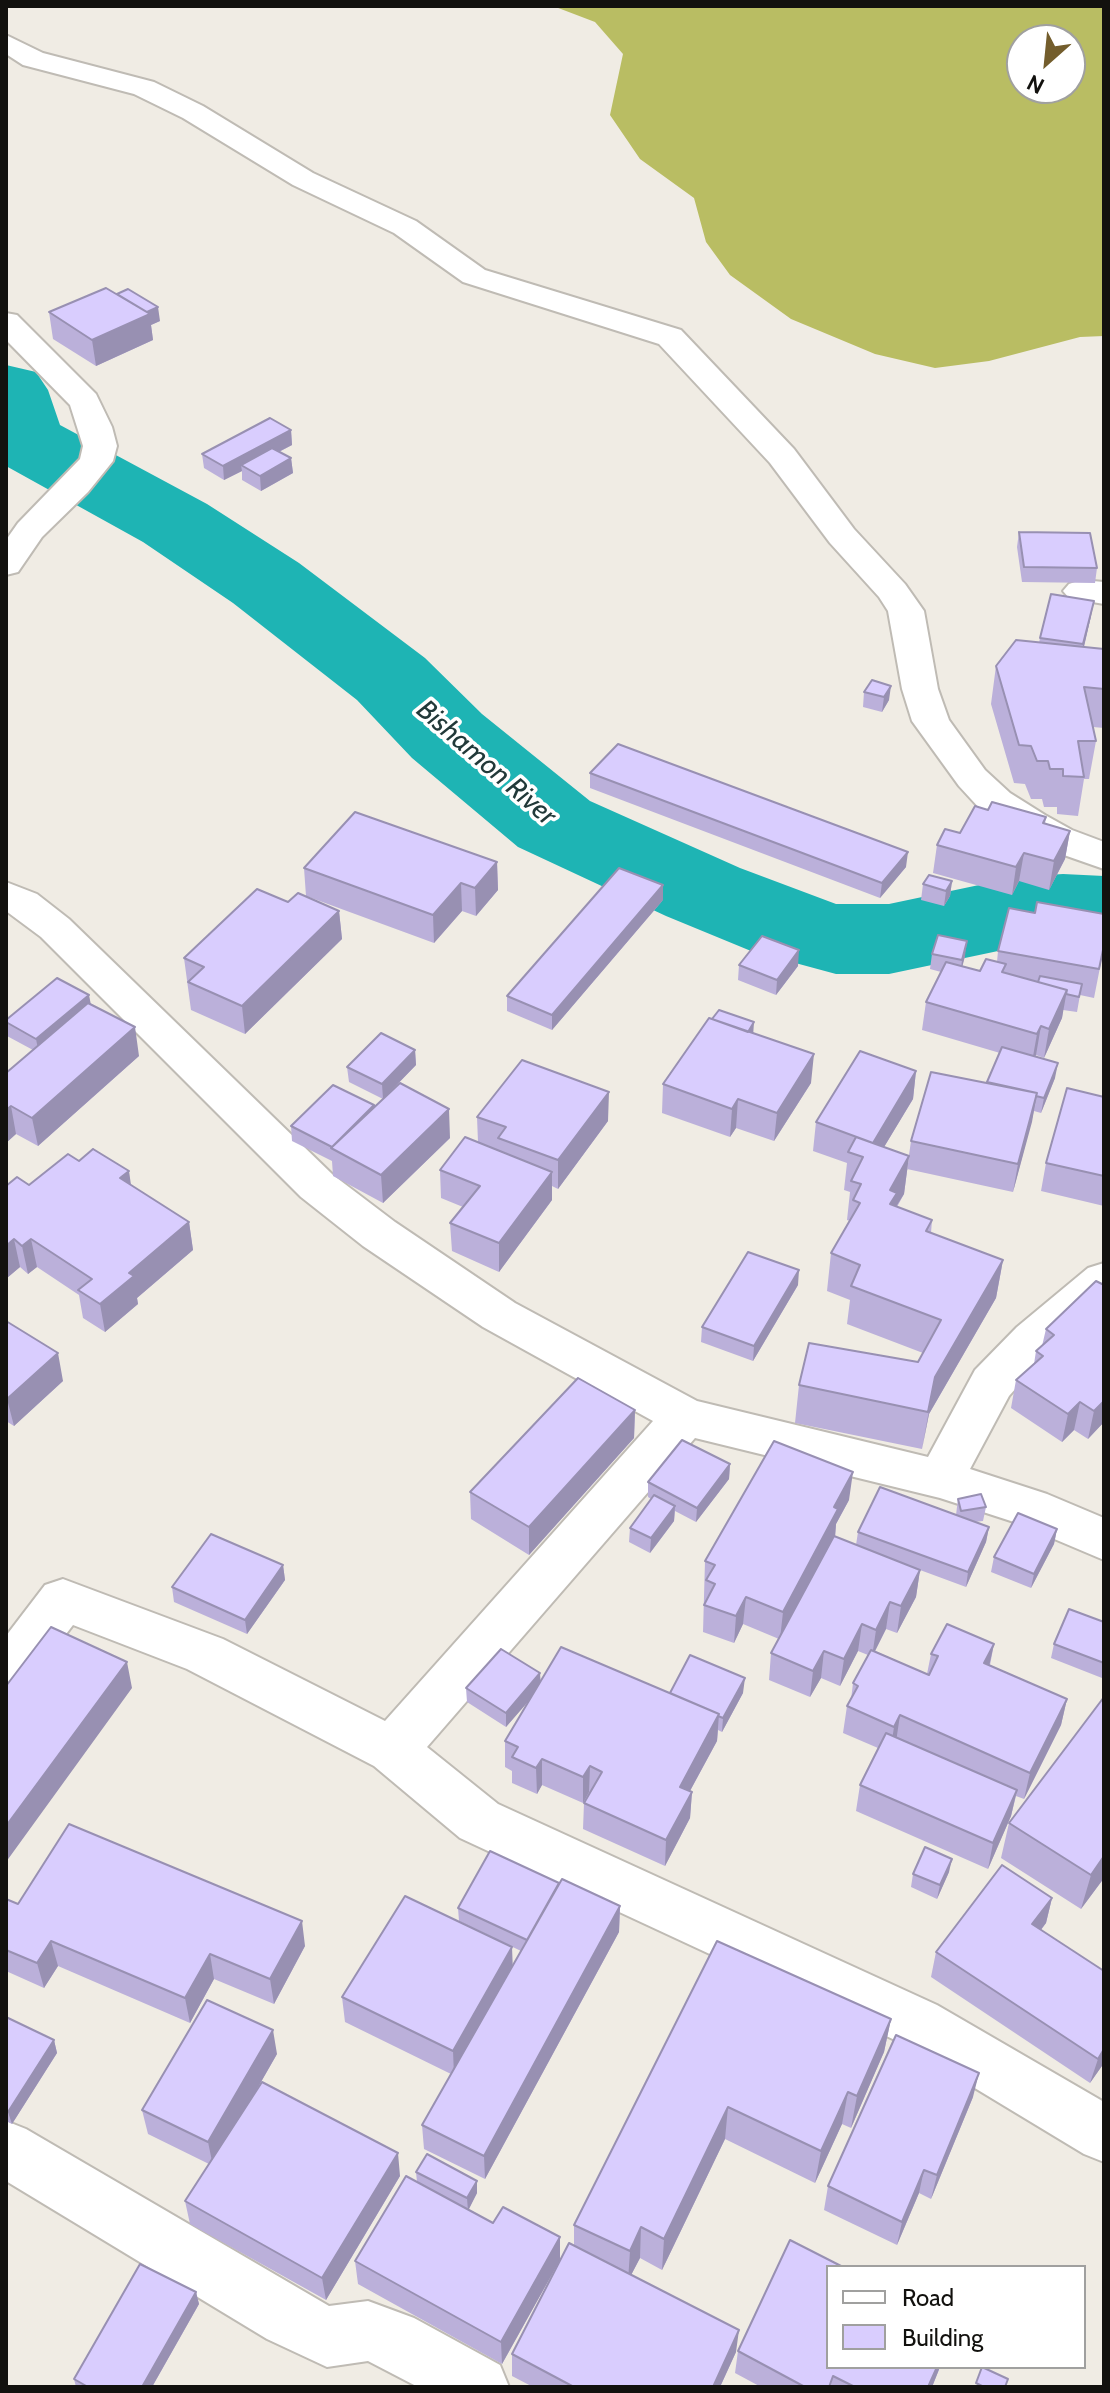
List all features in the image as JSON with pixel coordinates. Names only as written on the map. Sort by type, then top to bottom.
[{"type":"street","points":[[6,43],[33,59],[144,88],[193,112],[303,179],[405,227],[474,276],[670,337],[782,456],[842,536],[893,591],[906,611],[920,689],[931,721],[972,778],[996,802],[1031,824],[1058,839],[1104,856]]},
{"type":"street","points":[[6,322],[85,401],[100,446],[96,461],[30,530],[6,565]]},
{"type":"street","points":[[6,895],[23,903],[55,928],[317,1186],[379,1234],[499,1315],[685,1417],[940,1479],[1030,1508],[1104,1540]]},
{"type":"street","points":[[940,1479],[992,1383],[1033,1339],[1104,1280]]},
{"type":"street","points":[[392,1750],[685,1417]]},
{"type":"street","points":[[6,1674],[63,1600],[205,1654],[392,1750],[479,1821],[917,2023],[1104,2134]]},
{"type":"street","points":[[6,2149],[288,2318],[327,2337],[368,2331],[393,2339],[478,2387]]},
{"type":"green space","points":[[553,6],[1104,6],[1104,336],[1080,337],[989,361],[935,368],[875,354],[791,319],[730,275],[706,242],[694,198],[640,159],[610,115],[623,54],[595,22]]},
{"type":"building","points":[[106,288],[150,314],[92,340],[49,312]]},
{"type":"building","points":[[128,289],[158,307],[147,312],[117,294]]},
{"type":"building","points":[[270,418],[291,430],[223,466],[202,454]]},
{"type":"building","points":[[272,448],[291,458],[260,476],[241,465]]},
{"type":"building","points":[[1019,532],[1090,533],[1097,568],[1024,567]]},
{"type":"building","points":[[1051,594],[1094,601],[1083,644],[1040,638]]},
{"type":"building","points":[[1016,640],[1104,649],[1104,689],[1084,687],[1096,741],[1078,741],[1084,777],[1063,776],[1063,769],[1050,769],[1048,761],[1037,761],[1031,746],[1019,745],[996,666]]},
{"type":"building","points":[[872,680],[891,686],[884,697],[864,692]]},
{"type":"building","points":[[618,744],[908,852],[882,883],[590,773]]},
{"type":"building","points":[[992,802],[1046,817],[1043,823],[1070,831],[1054,861],[1024,853],[1016,867],[937,845],[945,829],[960,833],[975,806],[988,810]]},
{"type":"building","points":[[355,812],[497,862],[475,888],[461,883],[433,915],[304,868]]},
{"type":"building","points":[[619,868],[663,885],[552,1015],[507,996]]},
{"type":"building","points":[[929,875],[952,881],[946,891],[923,884]]},
{"type":"building","points":[[257,889],[288,902],[298,893],[339,911],[242,1006],[188,982],[204,967],[184,958]]},
{"type":"building","points":[[1037,902],[1104,914],[1104,945],[1099,969],[998,951],[1009,908],[1035,913]]},
{"type":"building","points":[[938,935],[967,941],[962,960],[932,954]]},
{"type":"building","points":[[762,936],[799,950],[777,980],[739,965]]},
{"type":"building","points":[[986,959],[1006,964],[1002,972],[1067,990],[1049,1029],[1041,1026],[1037,1034],[926,1002],[946,962],[980,971]]},
{"type":"building","points":[[1040,976],[1082,984],[1079,997],[1066,994],[1067,990],[1038,982]]},
{"type":"building","points":[[57,978],[89,995],[36,1039],[6,1022],[6,1020]]},
{"type":"building","points":[[88,1003],[135,1027],[32,1118],[11,1106],[6,1110],[6,1073]]},
{"type":"building","points":[[719,1010],[754,1022],[748,1032],[712,1019]]},
{"type":"building","points":[[709,1018],[814,1054],[777,1113],[738,1099],[732,1109],[663,1084]]},
{"type":"building","points":[[381,1033],[415,1050],[382,1084],[347,1067]]},
{"type":"building","points":[[1002,1047],[1058,1063],[1044,1098],[1036,1096],[1037,1093],[987,1082]]},
{"type":"building","points":[[860,1051],[916,1071],[873,1143],[816,1122]]},
{"type":"building","points":[[522,1060],[609,1092],[558,1160],[498,1138],[506,1127],[477,1117]]},
{"type":"building","points":[[931,1072],[1037,1093],[1018,1164],[911,1141]]},
{"type":"building","points":[[400,1083],[449,1109],[381,1175],[331,1148]]},
{"type":"building","points":[[333,1085],[374,1105],[332,1147],[291,1126]]},
{"type":"building","points":[[1067,1088],[1104,1097],[1104,1176],[1046,1163]]},
{"type":"building","points":[[465,1137],[552,1172],[499,1243],[450,1223],[480,1186],[440,1170]]},
{"type":"building","points":[[856,1137],[909,1156],[890,1190],[897,1193],[890,1204],[932,1220],[926,1231],[1003,1260],[935,1377],[928,1412],[799,1385],[809,1343],[918,1362],[941,1320],[851,1286],[860,1265],[831,1253],[860,1203],[853,1200],[861,1184],[851,1181],[863,1157],[848,1152]]},
{"type":"building","points":[[93,1149],[129,1171],[120,1178],[189,1222],[129,1273],[134,1276],[100,1304],[78,1290],[92,1279],[31,1239],[22,1246],[14,1239],[6,1246],[6,1186],[17,1177],[29,1185],[68,1154],[79,1161]]},
{"type":"building","points":[[748,1252],[799,1270],[754,1346],[702,1327]]},
{"type":"building","points":[[1096,1281],[1104,1285],[1104,1401],[1094,1411],[1080,1402],[1068,1414],[1016,1380],[1043,1356],[1036,1351],[1054,1335],[1046,1329]]},
{"type":"building","points":[[6,1321],[58,1353],[7,1399],[6,1398]]},
{"type":"building","points":[[578,1378],[635,1410],[529,1527],[470,1492]]},
{"type":"building","points":[[682,1440],[730,1464],[697,1508],[648,1482]]},
{"type":"building","points":[[774,1441],[853,1472],[834,1507],[838,1509],[783,1612],[746,1597],[736,1616],[704,1605],[715,1584],[706,1580],[715,1565],[705,1561]]},
{"type":"building","points":[[880,1487],[989,1527],[968,1572],[858,1532]]},
{"type":"building","points":[[981,1494],[986,1507],[961,1511],[958,1499]]},
{"type":"building","points":[[654,1495],[675,1506],[651,1538],[630,1528]]},
{"type":"building","points":[[1018,1513],[1057,1529],[1034,1574],[994,1557]]},
{"type":"building","points":[[211,1534],[283,1565],[245,1620],[172,1587]]},
{"type":"building","points":[[834,1536],[920,1570],[901,1606],[890,1602],[876,1630],[862,1624],[844,1659],[824,1651],[813,1671],[771,1653]]},
{"type":"building","points":[[1069,1609],[1104,1622],[1104,1663],[1054,1644]]},
{"type":"building","points":[[947,1624],[994,1644],[984,1663],[1067,1699],[1030,1773],[900,1715],[894,1727],[847,1706],[858,1686],[853,1683],[871,1650],[929,1675],[938,1656],[931,1654]]},
{"type":"building","points":[[51,1627],[127,1662],[6,1826],[6,1686]]},
{"type":"building","points":[[561,1647],[719,1714],[680,1787],[692,1792],[666,1840],[584,1803],[602,1772],[590,1766],[583,1777],[542,1759],[536,1768],[512,1757],[518,1747],[505,1741]]},
{"type":"building","points":[[501,1649],[540,1673],[506,1713],[466,1688]]},
{"type":"building","points":[[690,1655],[745,1678],[723,1718],[670,1693]]},
{"type":"building","points":[[1104,1697],[1104,1856],[1091,1875],[1009,1823]]},
{"type":"building","points":[[886,1733],[1017,1790],[993,1843],[860,1785]]},
{"type":"building","points":[[69,1824],[302,1921],[270,1979],[210,1954],[185,1998],[51,1941],[37,1963],[6,1950],[6,1899],[18,1904]]},
{"type":"building","points":[[925,1847],[952,1859],[940,1885],[913,1874]]},
{"type":"building","points":[[490,1851],[559,1883],[527,1940],[458,1908]]},
{"type":"building","points":[[1002,1865],[1052,1898],[1032,1924],[1104,1971],[1104,2049],[1098,2059],[936,1952]]},
{"type":"building","points":[[562,1879],[620,1906],[484,2156],[422,2125]]},
{"type":"building","points":[[405,1896],[512,1947],[453,2051],[342,1997]]},
{"type":"building","points":[[717,1941],[891,2019],[857,2096],[848,2092],[821,2151],[728,2107],[664,2239],[641,2227],[630,2251],[574,2225]]},
{"type":"building","points":[[207,2000],[273,2030],[208,2142],[142,2110]]},
{"type":"building","points":[[6,2017],[54,2040],[8,2112],[6,2111]]},
{"type":"building","points":[[896,2035],[979,2073],[937,2175],[924,2170],[902,2222],[828,2186]]},
{"type":"building","points":[[262,2082],[398,2153],[322,2278],[185,2201]]},
{"type":"building","points":[[427,2154],[477,2181],[467,2198],[416,2172]]},
{"type":"building","points":[[406,2176],[493,2223],[503,2207],[560,2237],[501,2342],[355,2261]]},
{"type":"building","points":[[790,2240],[839,2265],[826,2265],[826,2369],[936,2369],[928,2387],[855,2387],[833,2376],[829,2387],[805,2387],[738,2351]]},
{"type":"building","points":[[569,2243],[739,2330],[713,2387],[574,2387],[512,2354]]},
{"type":"building","points":[[140,2264],[196,2292],[142,2387],[88,2387],[74,2379]]},
{"type":"building","points":[[981,2369],[1008,2379],[1005,2387],[984,2387],[976,2383]]},
{"type":"waterway","name":"Bishamon River","points":[[6,390],[21,439],[175,523],[266,583],[391,679],[447,736],[554,824],[703,892],[788,926],[836,939],[889,939],[1017,912],[1063,909],[1104,911]]}]
